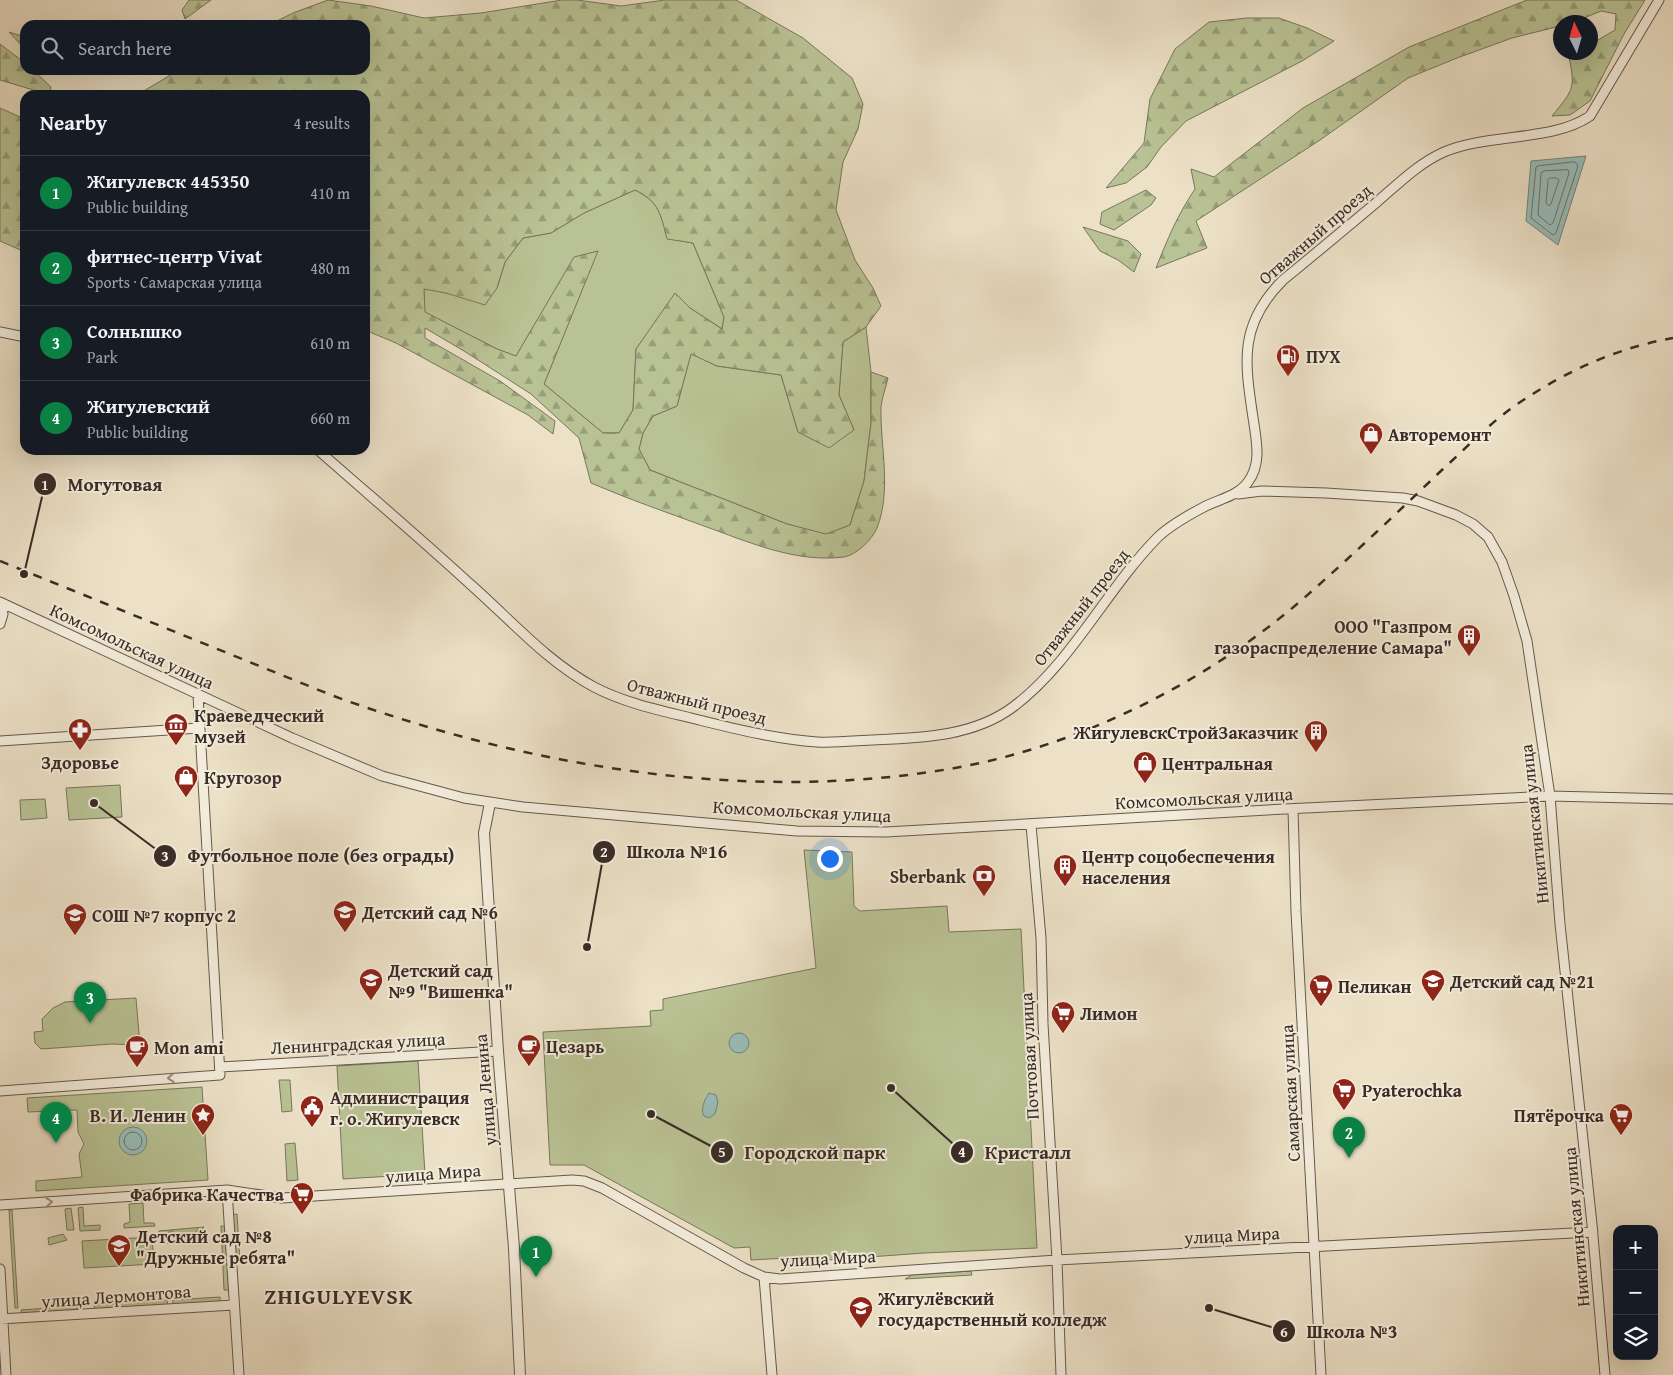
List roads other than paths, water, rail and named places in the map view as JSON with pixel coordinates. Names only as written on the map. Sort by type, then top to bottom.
[{"type":"street","name":"Отважный проезд","points":[[324,455],[472,585],[534,645],[565,669],[595,687],[642,707],[744,731],[819,742],[885,740],[946,734],[970,728],[994,719],[1013,707],[1050,675],[1128,571],[1160,534],[1203,508],[1238,494],[1251,480],[1257,463],[1257,444],[1248,387],[1247,358],[1250,332],[1268,295],[1408,175],[1433,158],[1456,148],[1496,139],[1568,128],[1590,116],[1659,0]]},
{"type":"street","points":[[0,332],[20,336]]},
{"type":"street","name":"Никитинская улица","points":[[1238,494],[1262,491],[1418,500],[1474,524],[1488,537],[1502,562],[1527,641],[1550,796],[1569,1014],[1593,1232],[1605,1375]]},
{"type":"street","points":[[0,602],[3,614],[0,624]]},
{"type":"street","name":"Комсомольская улица","points":[[0,602],[292,738],[382,776],[464,798],[523,807],[825,832],[886,832],[1550,796],[1673,799]]},
{"type":"street","points":[[198,695],[220,1071]]},
{"type":"street","points":[[0,741],[199,728]]},
{"type":"street","name":"улица Ленина","points":[[490,803],[484,833],[498,1051],[510,1184],[520,1375]]},
{"type":"street","name":"Самарская улица","points":[[1293,809],[1296,912],[1321,1375]]},
{"type":"street","name":"Почтовая улица","points":[[1031,825],[1040,924],[1043,1024],[1062,1375]]},
{"type":"street","name":"Ленинградская улица","points":[[0,1091],[220,1071],[498,1051]]},
{"type":"street","name":"улица Мира","points":[[0,1205],[227,1190],[282,1198],[572,1180],[584,1181],[602,1188],[744,1268],[764,1277],[788,1278],[1057,1260],[1593,1232]]},
{"type":"street","points":[[227,1190],[239,1375]]},
{"type":"street","points":[[0,1269],[6,1375]]},
{"type":"street","points":[[764,1277],[772,1375]]},
{"type":"street","name":"улица Лермонтова","points":[[2,1319],[234,1305]]},
{"type":"water","points":[[1586,156],[1558,245],[1526,221],[1531,161]]},
{"type":"water","points":[[739,1033],[746,1036],[749,1043],[746,1050],[739,1053],[732,1050],[729,1043],[732,1036]]},
{"type":"water","points":[[709,1093],[716,1095],[718,1102],[715,1114],[709,1118],[704,1116],[703,1107]]},
{"type":"water","points":[[133,1127],[143,1131],[147,1141],[143,1151],[133,1155],[123,1151],[119,1141],[123,1131]]},
{"type":"railway","points":[[0,561],[331,695],[406,720],[482,742],[560,759],[639,772],[718,780],[798,782],[877,778],[955,768],[1052,743],[1146,704],[1190,679],[1274,623],[1312,591],[1479,436],[1516,405],[1553,382],[1591,363],[1631,348],[1673,338]]},
{"type":"place","name":"ПУХ","points":[[1288,377]]},
{"type":"place","name":"Авторемонт","points":[[1371,455]]},
{"type":"place","name":"Могутовая","points":[[24,574]]},
{"type":"place","name":"ООО \"Газпром газораспределение Самара\"","points":[[1469,657]]},
{"type":"place","name":"Краеведческий музей","points":[[176,746]]},
{"type":"place","name":"Здоровье","points":[[80,751]]},
{"type":"place","name":"ЖигулевскСтройЗаказчик","points":[[1316,753]]},
{"type":"place","name":"Центральная","points":[[1145,784]]},
{"type":"place","name":"Кругозор","points":[[186,798]]},
{"type":"place","name":"Футбольное поле (без ограды)","points":[[94,803]]},
{"type":"place","name":"Центр соцобеспечения населения","points":[[1065,887]]},
{"type":"place","name":"Sberbank","points":[[984,897]]},
{"type":"place","name":"Детский сад №6","points":[[345,933]]},
{"type":"place","name":"СОШ №7 корпус 2","points":[[75,936]]},
{"type":"place","name":"Школа №16","points":[[587,947]]},
{"type":"place","name":"Детский сад №9 \"Вишенка\"","points":[[371,1001]]},
{"type":"place","name":"Детский сад №21","points":[[1433,1002]]},
{"type":"place","name":"Пеликан","points":[[1321,1007]]},
{"type":"place","name":"Солнышко","points":[[90,1023]]},
{"type":"place","name":"Лимон","points":[[1063,1034]]},
{"type":"place","name":"Цезарь","points":[[529,1067]]},
{"type":"place","name":"Mon ami","points":[[137,1068]]},
{"type":"place","name":"Кристалл","points":[[891,1088]]},
{"type":"place","name":"Pyaterochka","points":[[1344,1111]]},
{"type":"place","name":"Городской парк","points":[[651,1114]]},
{"type":"place","name":"Администрация г. о. Жигулевск","points":[[312,1128]]},
{"type":"place","name":"В. И. Ленин","points":[[203,1136]]},
{"type":"place","name":"Пятёрочка","points":[[1621,1136]]},
{"type":"place","name":"Жигулевский","points":[[56,1143]]},
{"type":"place","name":"фитнес-центр Vivat","points":[[1349,1158]]},
{"type":"place","name":"Фабрика Качества","points":[[302,1215]]},
{"type":"place","name":"Детский сад №8 \"Дружные ребята\"","points":[[119,1267]]},
{"type":"place","name":"Жигулевск 445350","points":[[536,1277]]},
{"type":"place","name":"Школа №3","points":[[1209,1308]]},
{"type":"place","name":"Жигулёвский государственный колледж","points":[[861,1329]]},
{"type":"district","name":"ZHIGULYEVSK","points":[[339,1296]]}]
